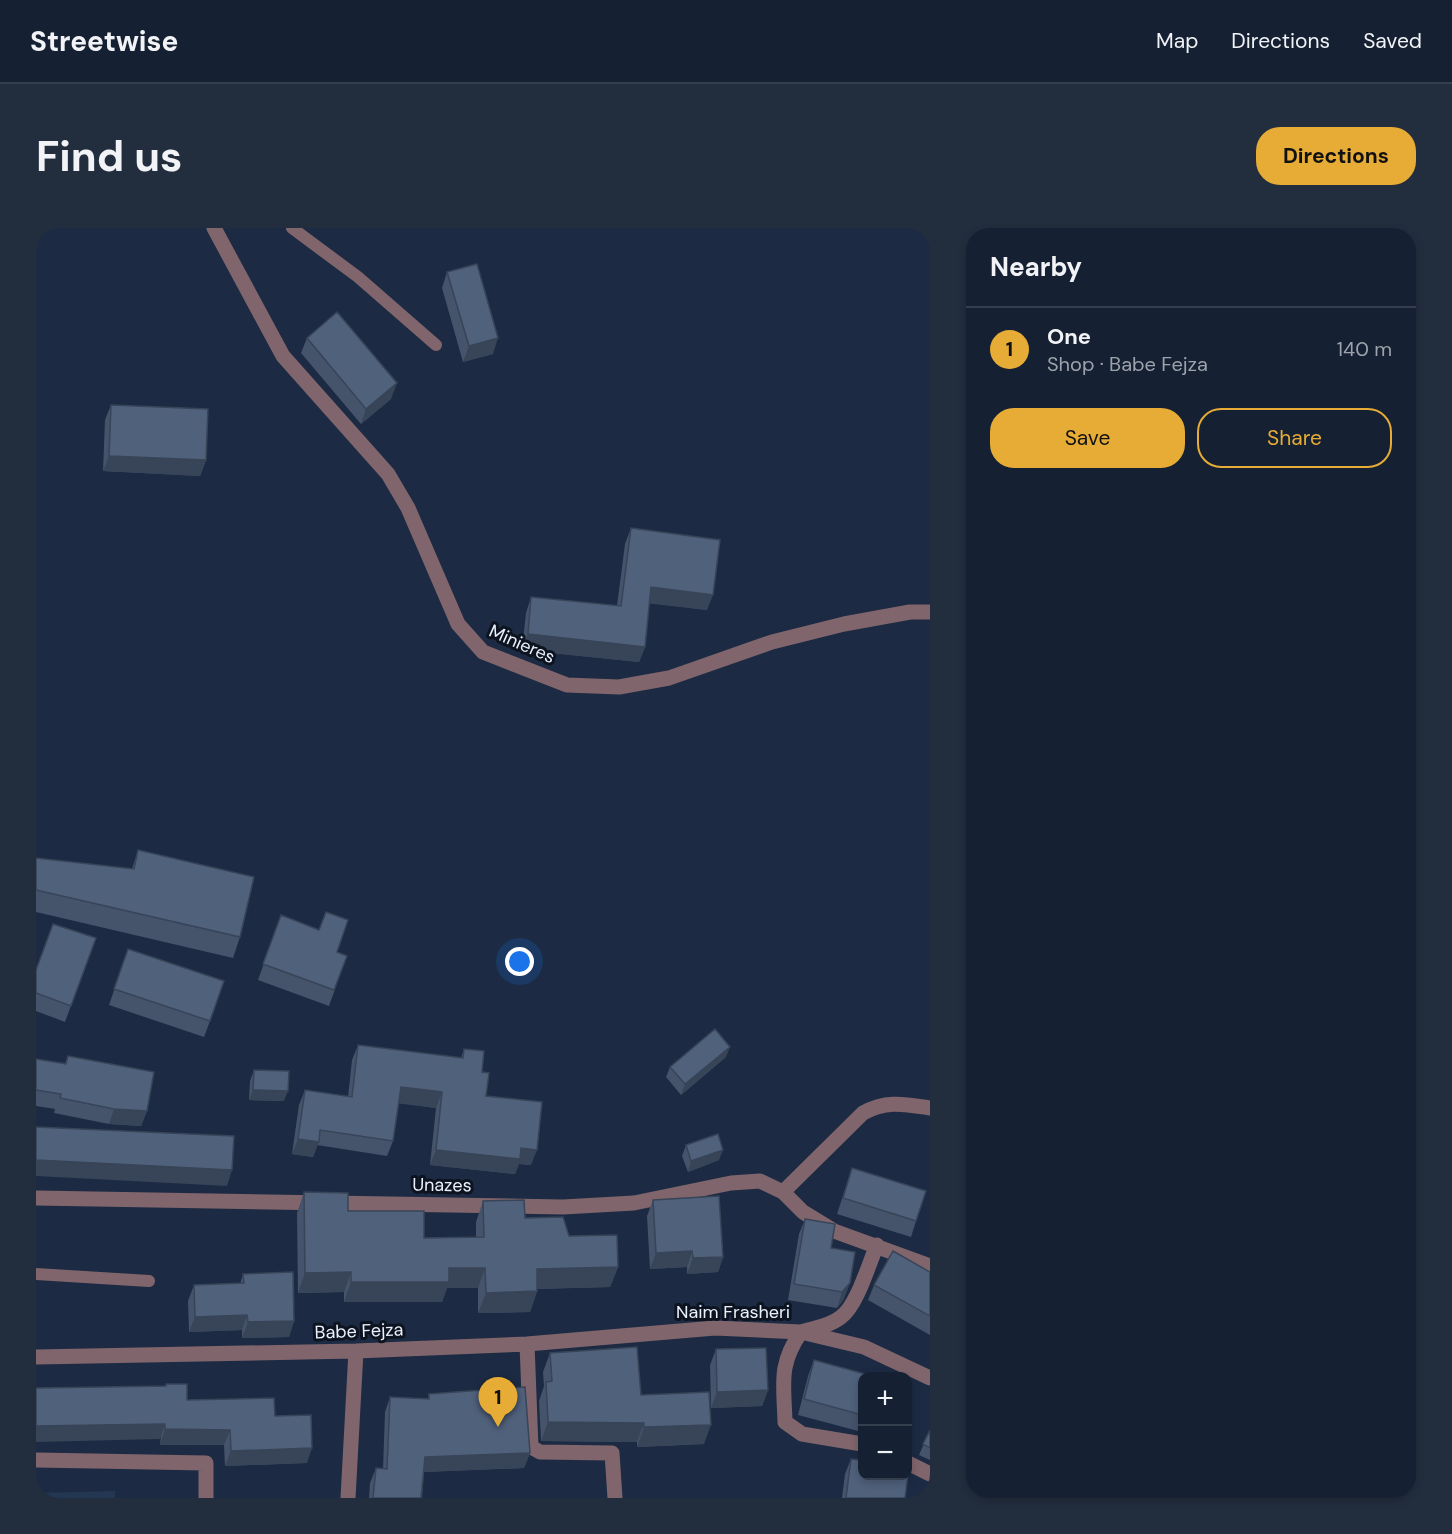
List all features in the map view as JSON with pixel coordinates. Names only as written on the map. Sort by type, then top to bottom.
[{"type":"street","name":"Minieres","points":[[214,228],[284,356],[388,474],[408,508],[458,624],[483,652],[567,685],[619,687],[669,678],[772,642],[844,624],[910,612],[930,612]]},
{"type":"street","points":[[783,1192],[863,1113],[877,1105],[892,1102],[930,1108]]},
{"type":"street","name":"Unazes","points":[[36,1198],[563,1207],[634,1203],[731,1183],[760,1181],[783,1192],[803,1212],[834,1231],[930,1266]]},
{"type":"street","points":[[858,1443],[802,1434],[785,1422],[783,1366],[790,1348],[801,1332],[831,1323],[843,1316],[852,1302],[877,1245]]},
{"type":"street","name":"Naim Frasheri","points":[[527,1344],[714,1328],[801,1332],[864,1347],[930,1378]]},
{"type":"street","points":[[527,1344],[531,1447],[540,1452],[612,1453],[615,1498]]},
{"type":"street","name":"Babe Fejza","points":[[36,1357],[356,1351],[527,1344]]},
{"type":"street","points":[[348,1498],[355,1409],[356,1351]]},
{"type":"street","points":[[36,1460],[206,1463],[206,1498]]},
{"type":"street","points":[[912,1465],[930,1474]]},
{"type":"lane","points":[[292,228],[358,278],[436,345]]},
{"type":"lane","points":[[36,1274],[149,1281]]},
{"type":"shaded area","points":[[115,1491],[115,1498],[36,1498],[36,1493]]},
{"type":"building","points":[[477,264],[498,338],[469,346],[447,272]]},
{"type":"building","points":[[337,312],[397,383],[366,409],[307,338]]},
{"type":"building","points":[[111,405],[208,409],[206,460],[109,456]]},
{"type":"building","points":[[631,528],[720,540],[713,595],[651,587],[645,647],[528,634],[531,597],[621,606]]},
{"type":"building","points":[[138,850],[254,877],[240,937],[36,890],[36,858],[134,869]]},
{"type":"building","points":[[326,912],[348,920],[337,952],[347,956],[334,990],[263,964],[281,915],[319,930]]},
{"type":"building","points":[[53,924],[96,938],[71,1006],[36,993],[36,970]]},
{"type":"building","points":[[128,949],[224,981],[210,1021],[114,989]]},
{"type":"building","points":[[715,1029],[730,1047],[685,1084],[670,1067]]},
{"type":"building","points":[[358,1045],[463,1058],[464,1049],[484,1051],[482,1072],[489,1073],[486,1096],[542,1102],[537,1150],[521,1148],[520,1159],[436,1150],[442,1092],[401,1087],[393,1141],[320,1130],[319,1142],[298,1139],[305,1090],[352,1097]]},
{"type":"building","points":[[68,1056],[154,1072],[147,1111],[114,1109],[60,1098],[61,1094],[36,1090],[36,1059],[66,1064]]},
{"type":"building","points":[[254,1070],[289,1071],[288,1091],[253,1090]]},
{"type":"building","points":[[36,1127],[234,1136],[232,1170],[36,1160]]},
{"type":"building","points":[[718,1134],[723,1150],[691,1161],[686,1145]]},
{"type":"building","points":[[852,1168],[926,1191],[916,1221],[843,1198]]},
{"type":"building","points":[[304,1192],[348,1193],[348,1211],[424,1211],[424,1238],[484,1237],[483,1201],[524,1200],[525,1218],[563,1217],[569,1236],[617,1235],[618,1267],[537,1269],[537,1291],[486,1293],[485,1268],[449,1268],[449,1282],[351,1282],[351,1272],[305,1273]]},
{"type":"building","points":[[719,1196],[723,1257],[693,1258],[692,1251],[656,1253],[653,1200]]},
{"type":"building","points":[[805,1219],[835,1224],[831,1248],[855,1252],[850,1283],[842,1292],[794,1284]]},
{"type":"building","points":[[893,1251],[930,1272],[930,1316],[874,1285]]},
{"type":"building","points":[[293,1272],[294,1321],[248,1322],[247,1315],[195,1317],[194,1285],[244,1283],[243,1274]]},
{"type":"building","points":[[637,1347],[641,1395],[709,1392],[711,1425],[644,1427],[644,1423],[548,1422],[546,1382],[552,1381],[550,1353]]},
{"type":"building","points":[[766,1348],[768,1390],[717,1392],[716,1349]]},
{"type":"building","points":[[814,1360],[858,1372],[858,1414],[804,1399]]},
{"type":"building","points":[[166,1384],[187,1384],[187,1400],[274,1398],[275,1416],[311,1415],[312,1448],[231,1451],[230,1430],[165,1429],[165,1424],[36,1426],[36,1388],[166,1386]]},
{"type":"building","points":[[525,1387],[530,1453],[425,1457],[421,1498],[373,1498],[376,1468],[387,1469],[390,1397],[429,1399],[429,1394]]},
{"type":"building","points":[[930,1430],[930,1448],[923,1444]]},
{"type":"building","points":[[851,1459],[858,1460],[858,1480],[907,1480],[905,1498],[846,1498]]},
{"type":"place","name":"One","points":[[498,1427]]}]
